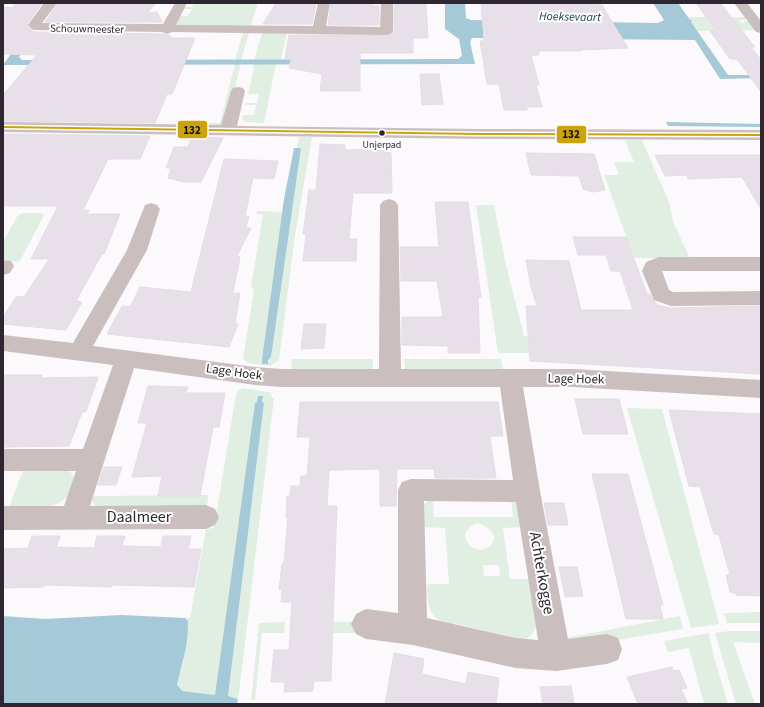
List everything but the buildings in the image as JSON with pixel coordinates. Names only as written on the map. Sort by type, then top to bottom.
[{"type":"street","name":"Schouwmeester","points":[[51,3],[36,22],[35,25],[38,27],[319,31],[386,31],[388,3]]},
{"type":"street","points":[[167,30],[181,3]]},
{"type":"street","points":[[319,31],[324,3]]},
{"type":"street","points":[[740,3],[761,29]]},
{"type":"street","points":[[228,131],[238,91]]},
{"type":"street","points":[[3,126],[228,131],[761,135]]},
{"type":"street","points":[[389,205],[390,378]]},
{"type":"street","points":[[79,352],[137,250],[151,209]]},
{"type":"street","points":[[761,264],[659,264],[653,267],[652,270],[661,295],[671,299],[761,298]]},
{"type":"street","name":"Lage Hoek","points":[[3,343],[274,377],[609,380],[761,389]]},
{"type":"street","points":[[73,517],[126,358]]},
{"type":"street","name":"Achterkogge","points":[[510,379],[527,491],[556,656]]},
{"type":"street","points":[[3,460],[91,460]]},
{"type":"street","points":[[413,630],[411,484],[527,491]]},
{"type":"street","name":"Daalmeer","points":[[3,518],[206,517]]},
{"type":"street","points":[[366,624],[413,630],[516,653],[556,656],[607,649]]},
{"type":"green space","points":[[194,3],[258,3],[250,28],[177,27],[174,25],[178,16],[188,16],[192,9],[182,9],[183,7],[192,7]]},
{"type":"green space","points":[[688,17],[745,17],[750,19],[739,20],[745,24],[743,21],[751,21],[759,30],[697,31]]},
{"type":"green space","points":[[243,33],[249,33],[241,60],[235,60]]},
{"type":"green space","points":[[262,33],[287,33],[281,59],[254,60]]},
{"type":"green space","points":[[235,64],[240,64],[240,68],[226,123],[221,125],[188,124],[220,123]]},
{"type":"green space","points":[[253,64],[276,64],[264,123],[246,122],[242,119],[243,115],[254,115],[256,105],[245,105],[245,103],[257,103],[259,94],[248,94],[254,68]]},
{"type":"green space","points":[[299,137],[312,137],[295,235],[279,360],[270,366],[248,363],[243,359],[254,290],[251,287],[263,214],[257,214],[257,211],[283,212],[262,359],[268,364],[301,149],[297,148]]},
{"type":"green space","points":[[625,140],[642,140],[669,202],[673,222],[690,258],[634,258],[604,175],[619,175],[614,162],[634,162]]},
{"type":"green space","points":[[476,205],[494,205],[506,265],[524,336],[528,336],[529,353],[498,353]]},
{"type":"green space","points":[[22,213],[42,213],[44,215],[21,259],[18,262],[3,260],[3,242],[18,215]]},
{"type":"green space","points":[[292,359],[373,359],[373,369],[291,372]]},
{"type":"green space","points":[[404,359],[501,359],[503,371],[405,369]]},
{"type":"green space","points":[[244,388],[271,393],[272,398],[274,398],[238,699],[228,697],[264,404],[262,402],[263,396],[255,404],[215,695],[181,691],[177,685],[184,660],[188,621],[185,618],[190,618],[206,529],[214,528],[236,394],[239,390]]},
{"type":"green space","points":[[627,408],[662,409],[719,624],[691,628]]},
{"type":"green space","points":[[23,470],[68,470],[74,477],[73,485],[69,494],[56,504],[38,507],[9,507]]},
{"type":"green space","points":[[209,495],[206,509],[96,507],[92,500],[93,496]]},
{"type":"green space","points":[[428,501],[433,502],[434,517],[513,517],[511,501],[517,502],[523,527],[503,528],[510,579],[530,579],[537,626],[531,636],[523,640],[453,623],[452,627],[434,616],[429,606],[427,586],[429,584],[449,584],[445,528],[424,527],[424,505]],"holes":[[[478,523],[491,531],[494,538],[491,545],[485,549],[479,550],[468,543],[465,538],[466,532],[470,527]],[[483,565],[499,565],[500,576],[484,576]]]},
{"type":"green space","points":[[761,612],[761,623],[727,623],[724,613]]},
{"type":"green space","points":[[680,616],[683,629],[612,641],[582,644],[565,638]]},
{"type":"green space","points":[[285,622],[284,633],[262,633],[255,700],[251,700],[259,623]]},
{"type":"green space","points":[[291,622],[357,622],[356,633],[290,633]]},
{"type":"green space","points":[[729,631],[761,631],[761,643],[733,642],[755,704],[736,704],[715,633]]},
{"type":"green space","points":[[709,633],[714,657],[728,704],[704,704],[689,648],[668,652],[664,641]]},
{"type":"water","points":[[445,3],[465,3],[466,18],[471,20],[658,23],[664,20],[653,3],[678,3],[690,20],[692,20],[691,22],[728,75],[761,75],[761,78],[720,79],[695,40],[472,38],[470,42],[475,64],[3,65],[19,43],[27,45],[19,57],[22,60],[458,59],[462,56],[459,39],[445,29]]},
{"type":"water","points":[[666,122],[761,124],[761,127],[668,126]]},
{"type":"water","points":[[294,148],[301,148],[271,357],[268,360],[268,364],[262,364],[284,199]]},
{"type":"water","points":[[258,396],[263,396],[262,402],[264,403],[228,696],[238,699],[237,704],[3,704],[3,616],[45,619],[121,615],[185,618],[188,621],[187,638],[177,685],[182,691],[215,695],[255,403],[257,402]]},
{"type":"transit line","name":"132","points":[[3,127],[479,134],[761,135]]},
{"type":"place","name":"Unjerpad","points":[[382,133]]},
{"type":"water label","name":"Hoeksevaart","points":[[570,17]]}]
